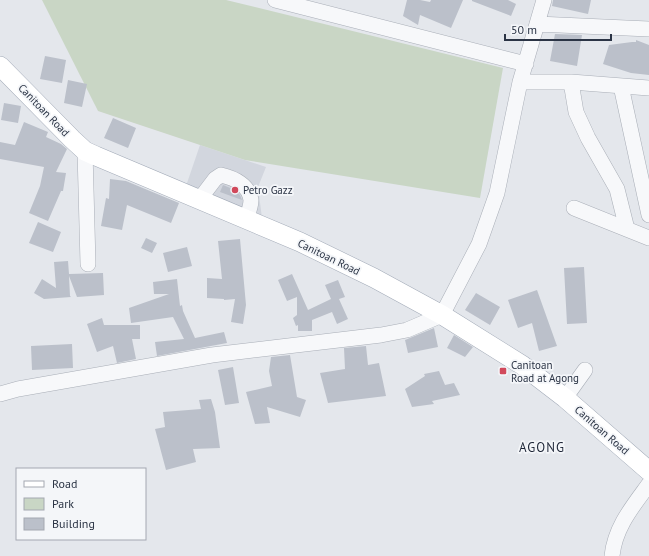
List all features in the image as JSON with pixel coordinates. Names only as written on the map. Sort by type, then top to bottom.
[{"type":"main road","name":"Canitoan Road","points":[[0,66],[72,139],[86,151],[300,242],[374,278],[442,315],[522,365],[566,398],[649,471]]},
{"type":"street","points":[[275,0],[526,64]]},
{"type":"street","points":[[0,394],[18,389],[212,355],[381,335],[407,330],[442,315],[479,244],[497,193],[520,82],[544,0]]},
{"type":"street","points":[[537,24],[649,30]]},
{"type":"street","points":[[520,82],[571,82],[649,88]]},
{"type":"street","points":[[571,82],[576,112],[588,138],[617,189],[627,229]]},
{"type":"street","points":[[621,86],[649,215]]},
{"type":"street","points":[[86,151],[88,264]]},
{"type":"street","points":[[200,200],[215,179],[221,175],[231,177],[240,183],[246,190],[251,201],[246,219]]},
{"type":"street","points":[[574,208],[649,238]]},
{"type":"street","points":[[566,398],[585,370]]},
{"type":"street","points":[[612,556],[621,524],[649,484]]},
{"type":"shaded area","points":[[200,145],[266,167],[258,187],[262,218],[186,186]]},
{"type":"green space","points":[[42,0],[226,0],[503,68],[480,198],[245,160],[98,111]]},
{"type":"building","points":[[407,0],[430,2],[431,0],[463,0],[451,28],[420,15],[418,25],[403,16]]},
{"type":"building","points":[[472,0],[508,0],[516,4],[511,16]]},
{"type":"building","points":[[553,0],[591,0],[588,14],[552,6]]},
{"type":"building","points":[[555,34],[582,35],[577,66],[550,61]]},
{"type":"building","points":[[636,40],[649,45],[649,75],[631,73],[603,64],[609,45],[636,42]]},
{"type":"building","points":[[45,56],[66,60],[62,83],[40,79]]},
{"type":"building","points":[[68,80],[87,84],[82,107],[64,103]]},
{"type":"building","points":[[4,103],[21,106],[18,123],[1,120]]},
{"type":"building","points":[[113,118],[136,128],[128,148],[104,138]]},
{"type":"building","points":[[24,122],[48,132],[46,137],[61,144],[67,149],[56,172],[66,173],[63,191],[61,191],[48,221],[29,213],[40,186],[44,167],[0,159],[0,142],[15,145]]},
{"type":"building","points":[[110,179],[126,181],[179,203],[171,223],[127,205],[122,230],[101,226],[106,198],[109,199]]},
{"type":"building","points":[[223,185],[235,190],[240,195],[242,200],[220,192]]},
{"type":"building","points":[[38,222],[61,232],[53,252],[29,243]]},
{"type":"building","points":[[146,238],[157,243],[152,253],[141,248]]},
{"type":"building","points":[[240,239],[246,305],[243,324],[231,322],[235,299],[224,300],[207,298],[207,278],[222,279],[218,241]]},
{"type":"building","points":[[187,247],[192,266],[168,272],[163,253]]},
{"type":"building","points":[[68,261],[69,274],[103,273],[104,295],[77,297],[69,276],[71,297],[44,299],[34,293],[42,279],[56,288],[54,262]]},
{"type":"building","points":[[584,267],[587,323],[567,324],[564,268]]},
{"type":"building","points":[[292,274],[308,310],[331,299],[325,285],[338,280],[345,297],[339,299],[348,319],[337,324],[332,312],[312,320],[312,331],[298,331],[298,325],[296,326],[293,318],[297,315],[297,297],[287,301],[278,280]]},
{"type":"building","points":[[177,279],[180,306],[182,305],[183,311],[195,338],[224,332],[227,343],[157,356],[155,342],[184,339],[173,317],[131,323],[129,308],[169,294],[154,294],[153,282]]},
{"type":"building","points":[[537,290],[557,346],[539,351],[532,323],[518,328],[508,300]]},
{"type":"building","points":[[476,293],[500,307],[490,325],[465,310]]},
{"type":"building","points":[[102,318],[104,325],[140,325],[140,339],[132,339],[136,359],[117,363],[113,346],[97,352],[87,324]]},
{"type":"building","points":[[434,328],[438,347],[408,353],[405,340]]},
{"type":"building","points":[[454,335],[473,347],[465,357],[447,348]]},
{"type":"building","points":[[72,344],[73,368],[32,370],[31,346]]},
{"type":"building","points":[[366,346],[368,365],[379,363],[386,396],[328,403],[320,373],[345,369],[344,348]]},
{"type":"building","points":[[290,355],[297,397],[306,400],[300,417],[267,407],[270,423],[255,424],[246,392],[272,386],[269,371],[271,357]]},
{"type":"building","points":[[233,367],[239,403],[225,405],[218,370]]},
{"type":"building","points":[[439,371],[445,385],[454,383],[460,395],[432,401],[434,404],[412,407],[405,389],[425,376],[424,374]]},
{"type":"building","points":[[211,399],[215,412],[220,448],[193,449],[196,462],[166,470],[155,429],[165,427],[163,412],[201,409],[199,400]]},
{"type":"place","name":"Petro Gazz","points":[[235,190]]},
{"type":"place","name":"Canitoan Road at Agong","points":[[503,371]]},
{"type":"district","name":"AGONG","points":[[542,447]]}]
